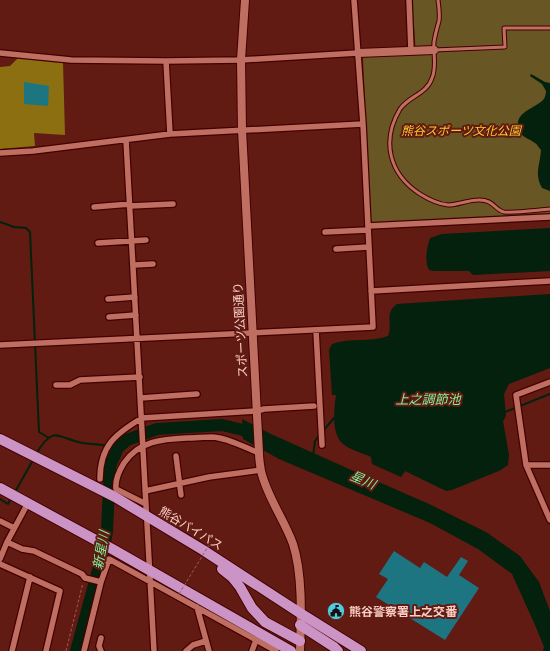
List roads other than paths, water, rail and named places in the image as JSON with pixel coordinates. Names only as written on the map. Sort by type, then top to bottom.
[{"type":"highway","name":"熊谷バイパス","points":[[0,439],[35,457],[99,484],[115,497],[196,546],[361,651]]},
{"type":"highway","points":[[8,493],[149,569],[291,651]]},
{"type":"highway","points":[[196,546],[200,554],[232,577],[240,587],[252,608],[265,622],[300,646]]},
{"type":"highway","points":[[300,625],[338,651]]},
{"type":"street","name":"スポーツ公園通り","points":[[245,0],[241,60],[242,130],[259,453],[264,481],[296,554],[299,580],[300,646]]},
{"type":"street","points":[[0,345],[372,327],[363,124],[354,0]]},
{"type":"street","points":[[409,0],[411,51]]},
{"type":"street","points":[[0,53],[71,60],[166,61],[241,60],[434,50]]},
{"type":"street","points":[[166,61],[170,134]]},
{"type":"street","points":[[0,152],[33,151],[170,134],[363,124]]},
{"type":"street","points":[[126,140],[154,651]]},
{"type":"street","points":[[94,207],[173,204]]},
{"type":"street","points":[[325,232],[550,217]]},
{"type":"street","points":[[98,243],[146,240]]},
{"type":"street","points":[[336,249],[369,248]]},
{"type":"street","points":[[134,265],[153,264]]},
{"type":"street","points":[[371,291],[550,281]]},
{"type":"street","points":[[108,299],[135,297]]},
{"type":"street","points":[[108,317],[136,315]]},
{"type":"street","points":[[316,330],[322,445]]},
{"type":"street","points":[[56,385],[70,385],[80,380],[140,377]]},
{"type":"street","points":[[550,382],[516,396],[526,465],[550,520]]},
{"type":"street","points":[[141,398],[197,394]]},
{"type":"street","points":[[99,484],[100,464],[105,450],[111,442],[128,426],[142,418],[257,414],[264,409],[314,406]]},
{"type":"street","points":[[146,504],[116,489],[115,483],[119,470],[127,459],[152,442],[169,438],[212,437],[223,439],[259,453]]},
{"type":"street","points":[[176,456],[181,495]]},
{"type":"street","points":[[526,465],[550,465]]},
{"type":"street","points":[[145,491],[209,477],[261,470]]},
{"type":"street","points":[[0,559],[14,528],[28,503]]},
{"type":"street","points":[[0,521],[14,528]]},
{"type":"street","points":[[7,542],[22,549],[34,552],[82,574],[85,578],[101,582]]},
{"type":"street","points":[[84,651],[101,582],[109,559],[197,606],[276,651]]},
{"type":"street","points":[[0,564],[60,591],[46,651]]},
{"type":"street","points":[[12,651],[30,577]]},
{"type":"street","points":[[197,606],[209,651]]},
{"type":"street","points":[[101,638],[99,646],[101,651]]},
{"type":"street","points":[[186,651],[193,645],[206,640]]},
{"type":"street","points":[[252,651],[256,640]]},
{"type":"lane","points":[[438,0],[439,21],[434,41],[434,72],[426,89],[409,100],[401,108],[391,132],[389,143],[393,164],[405,183],[434,202],[447,205],[484,200],[489,201],[503,212],[550,209]]},
{"type":"lane","points":[[434,50],[504,47],[504,28],[550,28]]},
{"type":"water","points":[[531,74],[545,82],[550,83],[550,191],[542,188],[538,178],[541,150],[536,144],[521,134],[518,126],[521,116],[543,100],[546,95],[546,91],[542,84],[530,76]]},
{"type":"water","points":[[550,228],[550,271],[473,275],[469,271],[434,271],[429,270],[427,266],[426,254],[430,238],[442,234]]},
{"type":"water","name":"上之調節池","points":[[550,294],[550,368],[509,384],[504,394],[506,416],[503,421],[509,455],[508,465],[501,470],[452,490],[446,491],[405,471],[401,477],[372,464],[371,457],[349,448],[339,440],[334,421],[336,395],[332,395],[329,350],[332,344],[388,336],[391,311],[397,304]]},
{"type":"water","name":"星川","points":[[242,419],[271,434],[429,504],[486,532],[520,556],[539,582],[550,611],[550,651],[543,651],[544,647],[512,574],[478,549],[430,523],[279,459],[243,439]]},
{"type":"waterway","points":[[0,222],[14,227],[26,228],[30,232],[39,432],[49,438]]},
{"type":"waterway","points":[[505,412],[550,394]]},
{"type":"waterway","points":[[323,431],[334,418]]},
{"type":"waterway","name":"新星川","points":[[76,651],[104,548],[107,531],[110,466],[118,448],[127,440],[157,429],[222,425],[243,430],[256,438]]},
{"type":"waterway","points":[[313,456],[315,441],[320,434]]},
{"type":"waterway","points":[[36,454],[47,439],[56,435],[83,443],[106,445],[118,448]]},
{"type":"waterway","points":[[15,492],[33,460]]},
{"type":"waterway","points":[[0,499],[8,504],[11,498]]},
{"type":"place","name":"熊谷警察署上之交番","points":[[336,611]]},
{"type":"park label","name":"熊谷スポーツ文化公園","points":[[461,130]]}]
